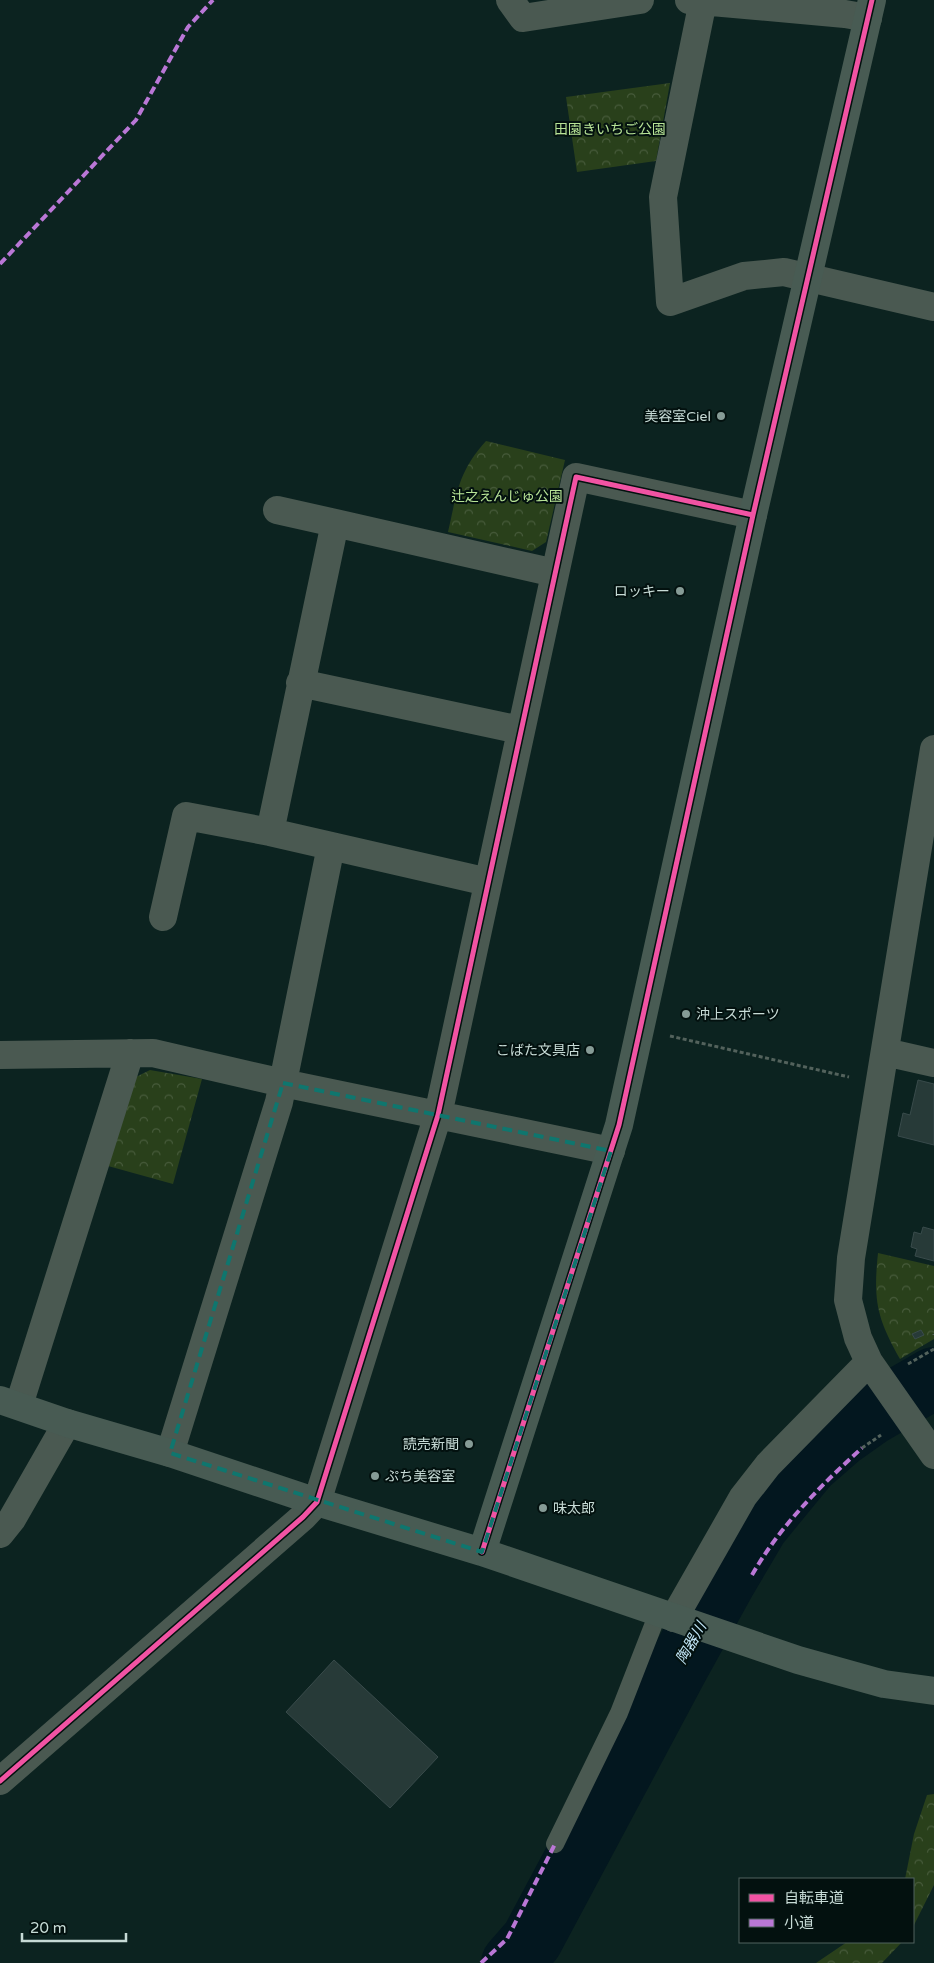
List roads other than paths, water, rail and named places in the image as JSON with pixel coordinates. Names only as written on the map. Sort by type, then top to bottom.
[{"type":"street","points":[[510,0],[523,18],[640,0]]},
{"type":"street","points":[[482,1552],[619,1125],[753,515],[808,278],[870,9],[845,14],[696,0],[663,197],[670,302],[744,276],[784,272],[808,278],[934,307]]},
{"type":"street","points":[[0,1781],[296,1524],[317,1502],[438,1115],[576,476],[753,515]]},
{"type":"street","points":[[277,510],[555,573]]},
{"type":"street","points":[[270,832],[335,523]]},
{"type":"street","points":[[300,683],[520,730]]},
{"type":"street","points":[[934,749],[928,821],[885,1052],[851,1258],[848,1300],[858,1338],[869,1362],[934,1455]]},
{"type":"street","points":[[163,917],[186,816],[270,832],[488,882]]},
{"type":"street","points":[[170,1453],[279,1102],[330,846]]},
{"type":"street","points":[[885,1052],[934,1063]]},
{"type":"street","points":[[130,1053],[9,1402],[68,1423],[170,1453],[317,1502],[482,1552],[798,1660],[884,1684],[934,1691]]},
{"type":"street","points":[[0,1055],[153,1053],[283,1083],[611,1151]]},
{"type":"street","points":[[673,1618],[743,1497],[768,1464],[869,1362]]},
{"type":"street","points":[[0,1534],[12,1519],[68,1423]]},
{"type":"lane","points":[[555,1844],[619,1713],[673,1618]]},
{"type":"waterway","name":"陶器川","points":[[512,1963],[532,1940],[676,1670],[758,1525],[808,1464],[839,1437],[870,1415],[934,1378]]},
{"type":"place","name":"美容室Ciel","points":[[721,416]]},
{"type":"place","name":"ロッキー","points":[[680,591]]},
{"type":"place","name":"沖上スポーツ","points":[[686,1014]]},
{"type":"place","name":"こばた文具店","points":[[590,1050]]},
{"type":"place","name":"読売新聞","points":[[469,1444]]},
{"type":"place","name":"ぷち美容室","points":[[375,1476]]},
{"type":"place","name":"味太郎","points":[[543,1508]]},
{"type":"park label","name":"田園きいちご公園","points":[[610,129]]},
{"type":"park label","name":"辻之えんじゅ公園","points":[[507,496]]}]
